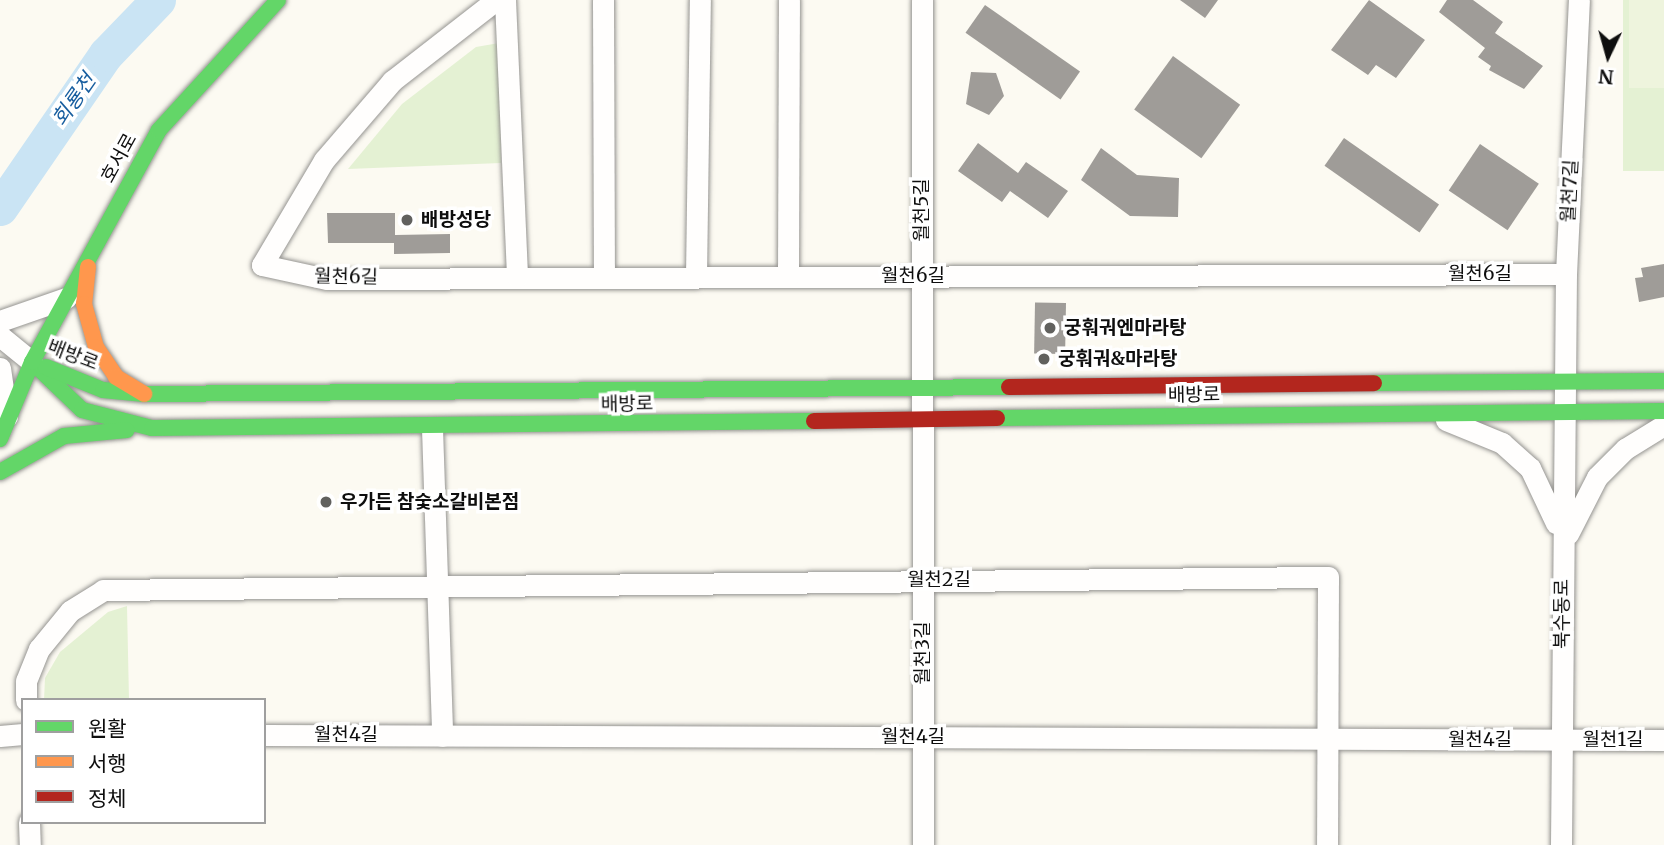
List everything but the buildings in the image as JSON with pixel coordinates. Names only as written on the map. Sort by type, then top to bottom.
[{"type":"street","name":"호서로","points":[[4,430],[32,362],[159,130],[278,0]]},
{"type":"street","name":"월천6길","points":[[496,0],[392,81],[324,160],[262,265],[327,279],[1566,274]]},
{"type":"street","points":[[505,0],[517,277]]},
{"type":"street","points":[[603,0],[604,277]]},
{"type":"street","points":[[695,277],[700,0]]},
{"type":"street","points":[[788,276],[789,0]]},
{"type":"street","name":"월천5길","points":[[922,0],[923,420]]},
{"type":"street","name":"월천7길","points":[[1563,383],[1579,0]]},
{"type":"street","points":[[89,254],[84,304],[96,347],[116,377],[144,394]]},
{"type":"street","points":[[0,320],[25,316],[66,298]]},
{"type":"street","points":[[0,336],[32,362]]},
{"type":"street","name":"배방로","points":[[32,362],[103,390],[144,394],[923,390],[1664,381]]},
{"type":"street","name":"배방로","points":[[32,362],[82,410],[116,423],[158,428],[432,428],[1664,411]]},
{"type":"street","points":[[0,368],[4,430]]},
{"type":"street","name":"북수동로","points":[[1561,845],[1563,383]]},
{"type":"street","points":[[1417,413],[1464,424],[1502,443],[1531,468],[1550,503],[1562,550]]},
{"type":"street","name":"월천3길","points":[[923,420],[923,845]]},
{"type":"street","points":[[1562,550],[1575,512],[1597,478],[1625,449],[1664,425]]},
{"type":"street","points":[[0,472],[64,436],[158,428]]},
{"type":"street","points":[[432,428],[442,736]]},
{"type":"street","name":"월천2길","points":[[26,698],[26,681],[39,649],[70,611],[103,590],[438,584],[1328,577],[1327,845]]},
{"type":"street","points":[[0,736],[21,734]]},
{"type":"street","name":"월천4길","points":[[266,735],[1561,740]]},
{"type":"street","name":"월천1길","points":[[1561,740],[1664,740]]},
{"type":"street","points":[[29,824],[30,845]]},
{"type":"green space","points":[[1623,0],[1664,0],[1664,171],[1623,171]]},
{"type":"green space","points":[[1629,0],[1664,0],[1664,88],[1629,88]]},
{"type":"green space","points":[[499,43],[501,163],[348,169],[402,104],[476,47]]},
{"type":"green space","points":[[127,606],[129,698],[44,698],[45,678],[60,652],[108,612]]},
{"type":"waterway","name":"회룡천","points":[[0,208],[106,54],[158,0]]},
{"type":"traffic: fast","points":[[0,439],[32,362],[159,130],[278,0]]},
{"type":"traffic: fast","points":[[32,362],[82,410],[152,428],[814,421]]},
{"type":"traffic: fast","points":[[46,367],[103,390],[144,394],[1009,387]]},
{"type":"traffic: fast","points":[[1374,383],[1664,381]]},
{"type":"traffic: fast","points":[[997,418],[1664,411]]},
{"type":"traffic: fast","points":[[0,472],[64,436],[127,430]]},
{"type":"traffic: slow","points":[[88,267],[84,304],[96,347],[116,377],[144,394]]},
{"type":"traffic: jam","points":[[1009,387],[1374,383]]},
{"type":"traffic: jam","points":[[814,421],[997,418]]},
{"type":"place","name":"배방성당","points":[[407,220]]},
{"type":"place","name":"궁훠궈엔마라탕","points":[[1050,328]]},
{"type":"place","name":"궁훠궈&마라탕","points":[[1044,359]]},
{"type":"place","name":"우가든 참숯소갈비본점","points":[[326,502]]}]
